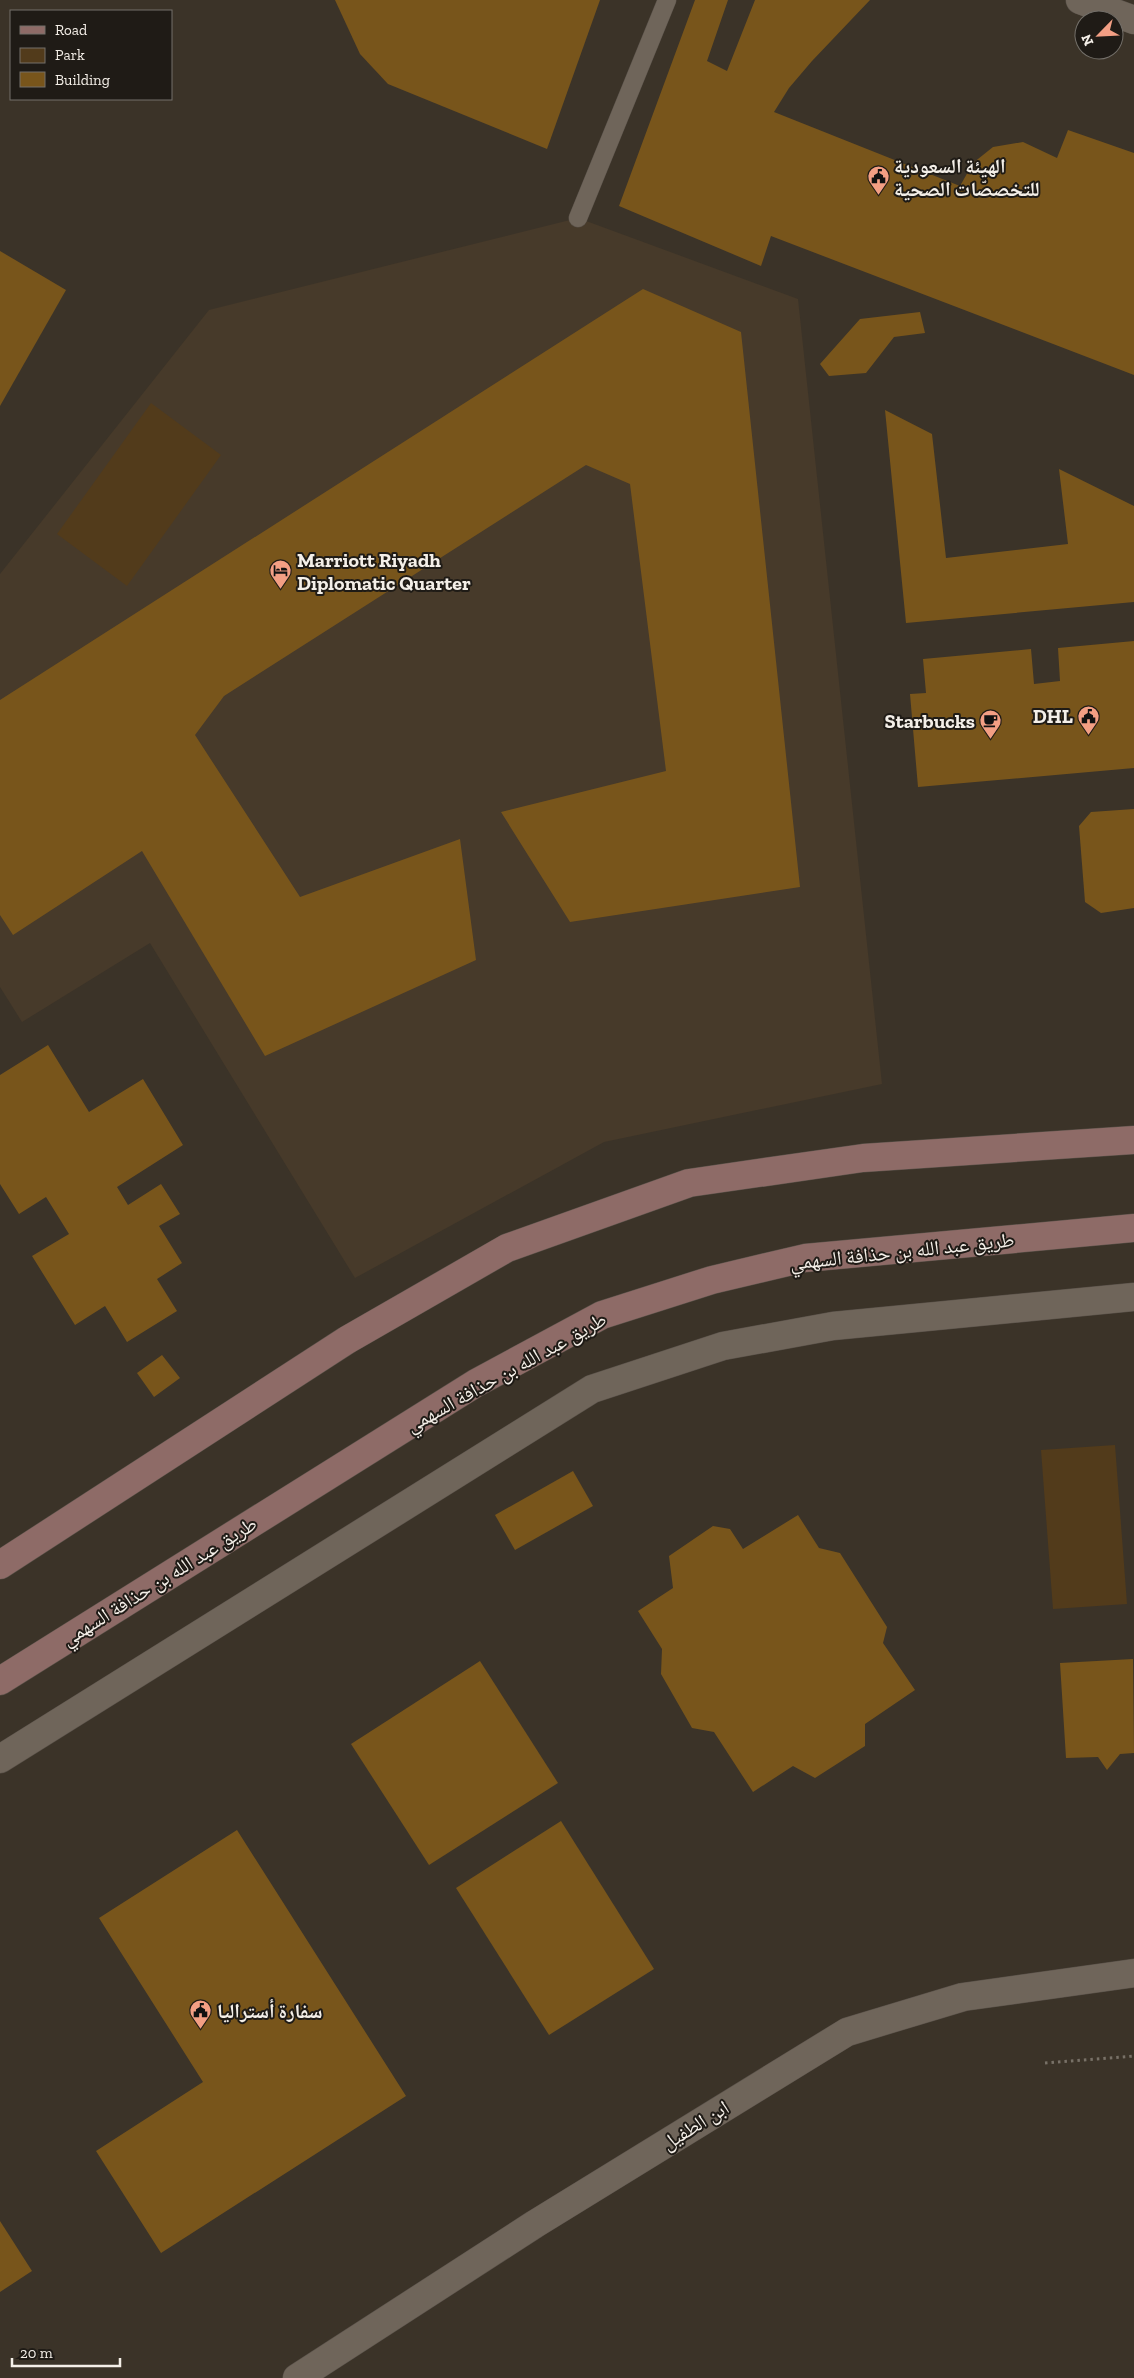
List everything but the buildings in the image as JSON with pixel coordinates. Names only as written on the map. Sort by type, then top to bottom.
[{"type":"street","points":[[1080,0],[1134,20]]},
{"type":"street","points":[[0,1565],[347,1340],[507,1248],[689,1183],[863,1158],[1134,1140]]},
{"type":"street","name":"طريق عبد الله بن حذافة السهمي","points":[[0,1681],[476,1384],[602,1315],[712,1280],[805,1258],[1134,1228]]},
{"type":"street","points":[[0,1759],[592,1389],[723,1346],[833,1326],[1134,1297]]},
{"type":"street","name":"ابن الطفيل","points":[[297,2378],[535,2224],[846,2032],[963,1997],[1134,1973]]},
{"type":"lane","points":[[578,218],[667,0]]},
{"type":"path","points":[[1045,2063],[1134,2056]]},
{"type":"shaded area","points":[[578,218],[798,299],[882,1084],[604,1142],[355,1278],[150,943],[22,1022],[0,987],[0,574],[209,310]]},
{"type":"green space","points":[[151,403],[221,455],[127,586],[57,534]]},
{"type":"green space","points":[[1115,1445],[1127,1604],[1053,1609],[1041,1450]]},
{"type":"place","name":"الهيئة السعودية للتخصصّات الصحية","points":[[878,196]]},
{"type":"place","name":"Marriott Riyadh Diplomatic Quarter","points":[[281,590]]},
{"type":"place","name":"DHL","points":[[1089,735]]},
{"type":"place","name":"Starbucks","points":[[991,740]]},
{"type":"place","name":"سفارة أستراليا","points":[[201,2030]]}]
